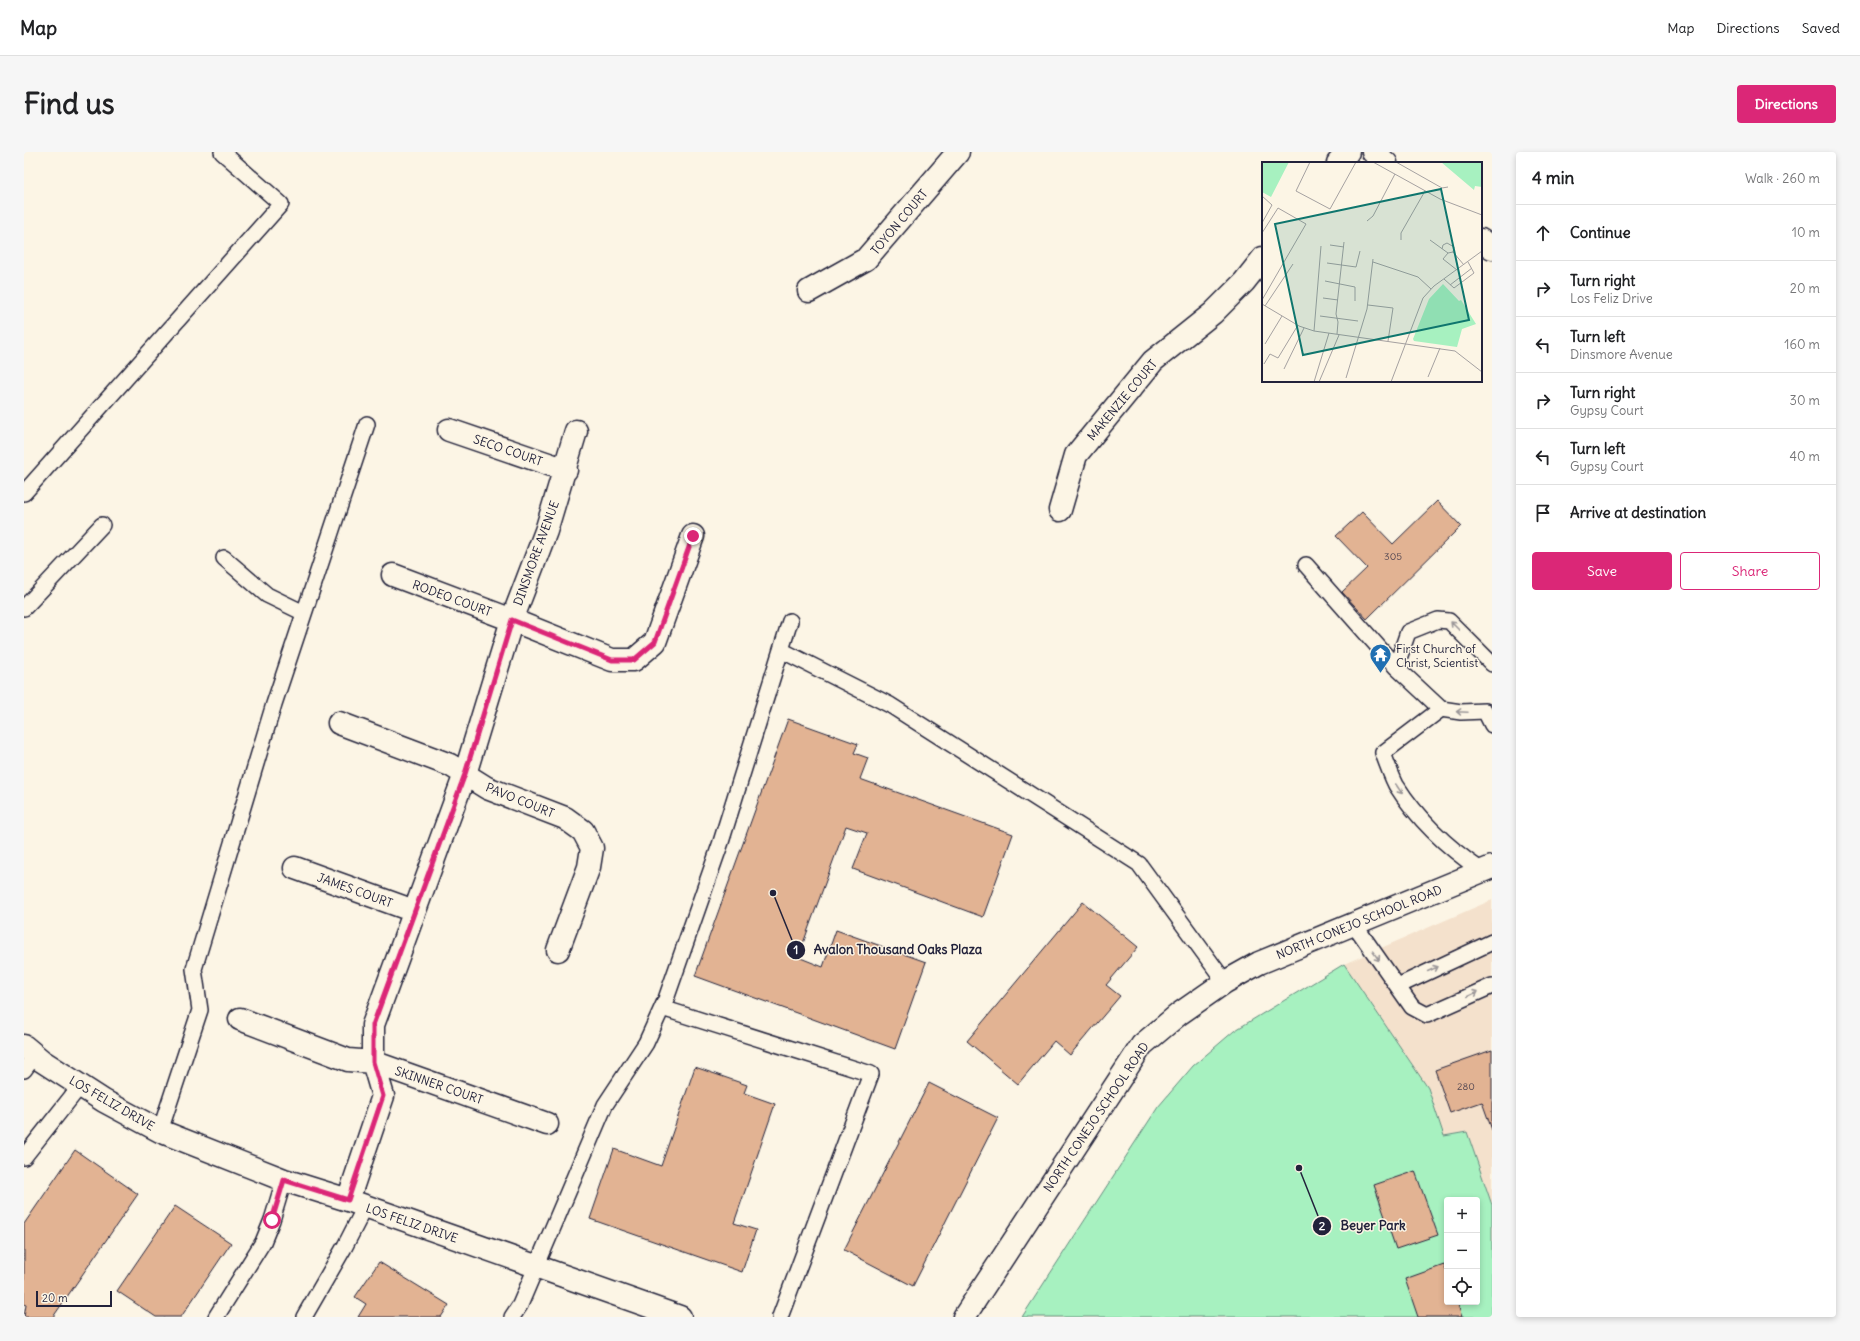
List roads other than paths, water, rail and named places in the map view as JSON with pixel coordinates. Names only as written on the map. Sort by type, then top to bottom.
[{"type":"street","name":"TOYON COURT","points":[[809,291],[866,259],[958,152]]},
{"type":"street","points":[[1339,162],[1348,152]]},
{"type":"street","points":[[1373,152],[1385,162]]},
{"type":"street","points":[[1482,241],[1492,248]]},
{"type":"street","name":"MAKENZIE COURT","points":[[1060,510],[1076,455],[1152,361],[1212,313],[1244,282],[1262,259]]},
{"type":"street","name":"SECO COURT","points":[[450,430],[566,470]]},
{"type":"street","name":"DINSMORE AVENUE","points":[[356,1203],[383,1096],[373,1062],[373,1025],[465,774],[512,620],[546,530],[566,470],[576,431]]},
{"type":"street","name":"RODEO COURT","points":[[392,576],[512,620],[612,660],[634,660],[655,642],[693,536]]},
{"type":"street","name":"PAVO COURT","points":[[339,723],[450,765],[487,788],[565,818],[583,831],[592,848],[589,867],[558,950]]},
{"type":"street","name":"JAMES COURT","points":[[295,868],[414,911]]},
{"type":"street","name":"NORTH CONEJO SCHOOL ROAD","points":[[964,1317],[1142,1045],[1179,1014],[1225,982],[1258,963],[1487,869]]},
{"type":"street","name":"SKINNER COURT","points":[[240,1019],[348,1060],[373,1062],[547,1124]]},
{"type":"street","name":"LOS FELIZ DRIVE","points":[[28,1057],[104,1101],[160,1131],[284,1180],[356,1203],[680,1317]]},
{"type":"lane","points":[[24,493],[281,204],[222,152]]},
{"type":"lane","points":[[160,1131],[200,1010],[194,969],[274,704],[367,424]]},
{"type":"lane","points":[[24,608],[102,525]]},
{"type":"lane","points":[[224,558],[267,595],[304,613]]},
{"type":"lane","points":[[1306,565],[1396,667],[1441,709],[1461,712],[1489,706],[1492,725]]},
{"type":"lane","points":[[1396,667],[1408,632],[1438,620],[1449,620],[1492,664]]},
{"type":"lane","points":[[512,1317],[520,1305],[535,1266],[605,1105],[646,1043],[662,1008],[721,842],[790,621]]},
{"type":"lane","points":[[781,650],[890,705],[1139,864],[1225,982]]},
{"type":"lane","points":[[1441,709],[1383,754],[1396,783],[1417,814],[1455,852],[1487,869]]},
{"type":"lane","points":[[1354,924],[1412,1007],[1427,1015],[1492,986]]},
{"type":"lane","points":[[1398,986],[1492,942]]},
{"type":"lane","points":[[662,1008],[871,1074],[780,1317]]},
{"type":"lane","points":[[24,1157],[80,1086]]},
{"type":"lane","points":[[216,1317],[263,1242],[272,1220],[284,1180]]},
{"type":"lane","points":[[304,1317],[345,1246],[356,1203]]},
{"type":"place","name":"First Church of Christ, Scientist","points":[[1380,674]]},
{"type":"place","name":"Avalon Thousand Oaks Plaza","points":[[773,893]]},
{"type":"place","name":"Beyer Park","points":[[1299,1168]]}]
